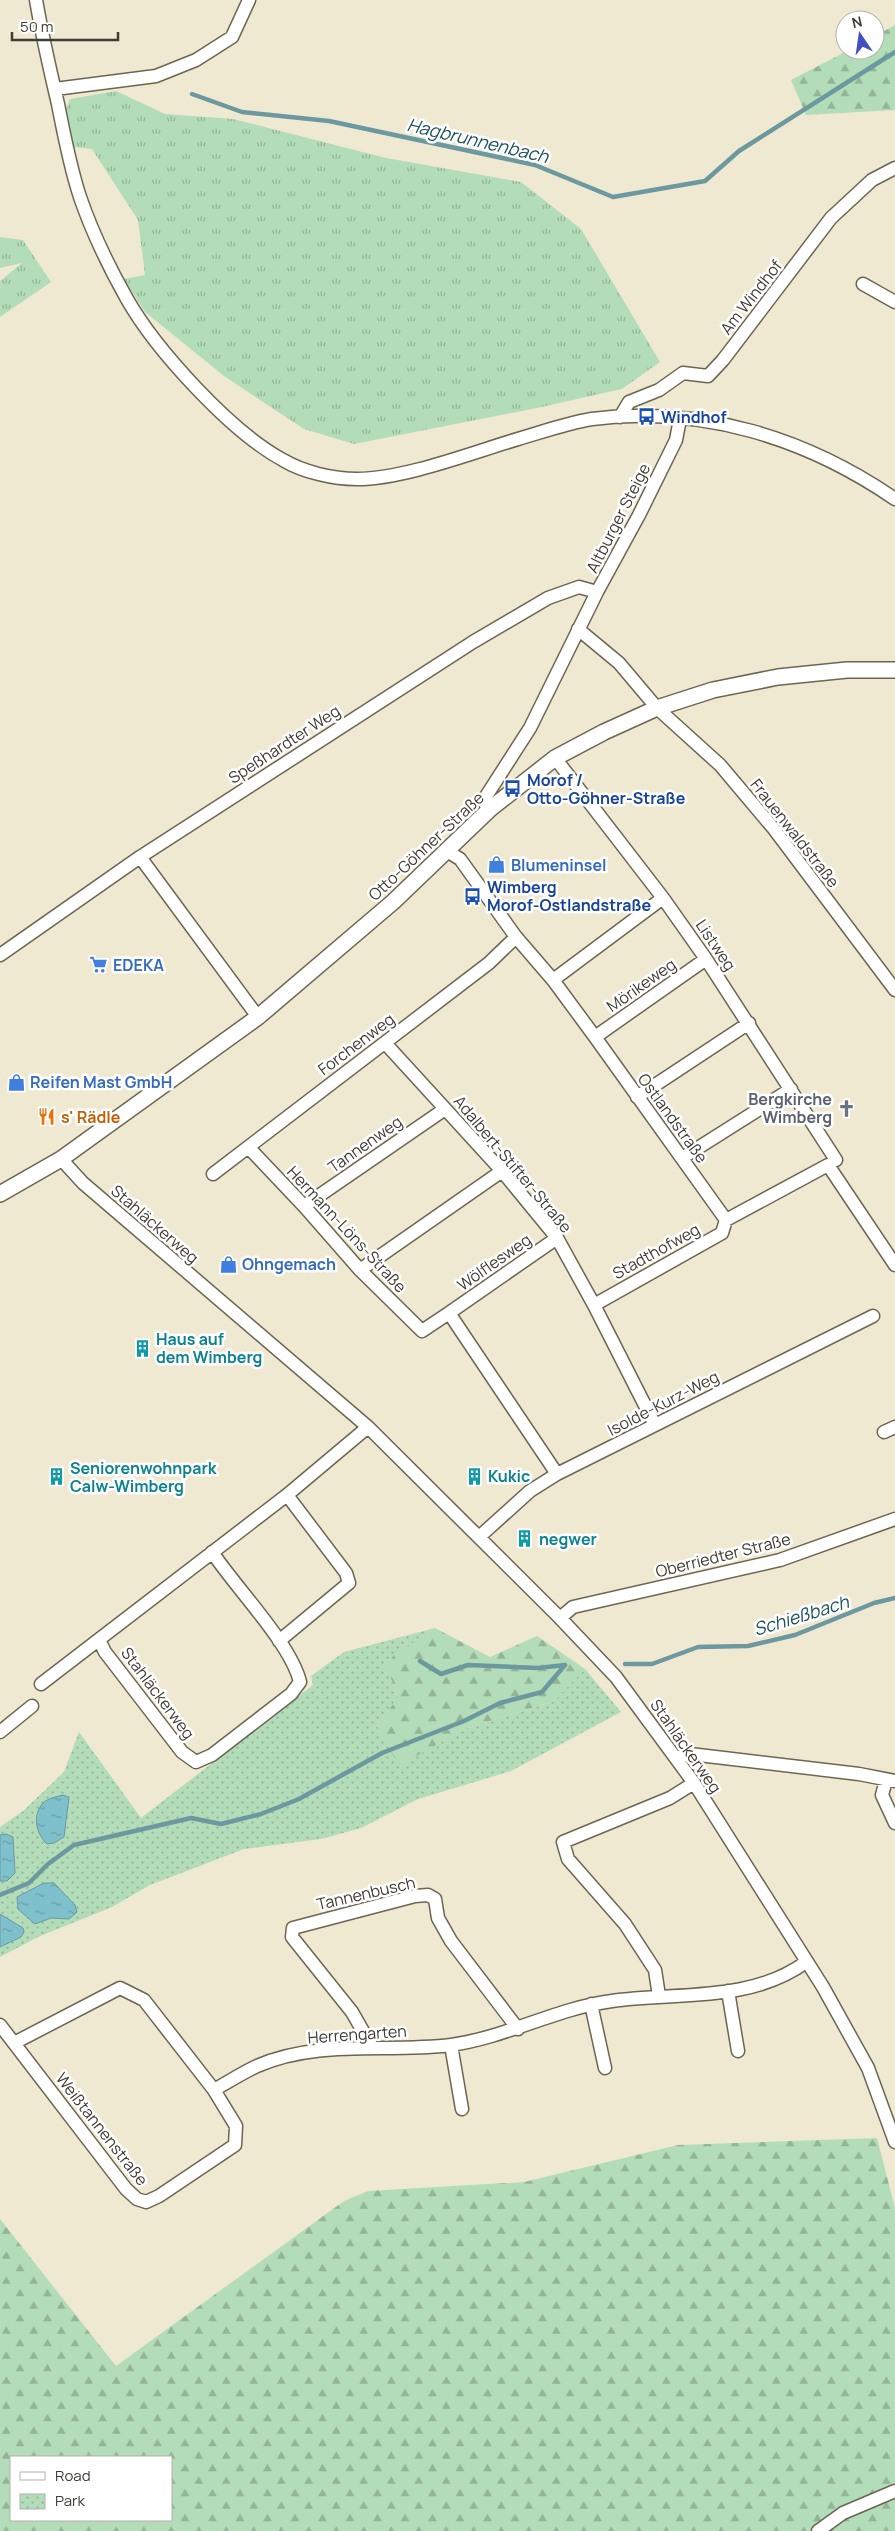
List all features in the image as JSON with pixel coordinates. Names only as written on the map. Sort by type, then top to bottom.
[{"type":"street","points":[[36,0],[66,144],[80,196],[100,245],[128,301],[173,362],[232,424],[284,461],[324,474],[357,479],[399,474],[550,429],[590,420],[620,417],[680,419],[741,428],[802,446],[847,469],[895,499]]},
{"type":"street","points":[[54,89],[156,76],[196,60],[232,38],[249,0]]},
{"type":"street","name":"Am Windhof","points":[[620,417],[629,402],[659,390],[683,373],[708,376],[724,360],[831,218],[872,180],[895,168]]},
{"type":"street","points":[[864,284],[895,302]]},
{"type":"street","name":"Altburger Steige","points":[[490,809],[483,801],[530,728],[578,629],[639,515],[672,448],[680,419]]},
{"type":"street","name":"Speßhardter Weg","points":[[0,955],[140,857],[473,642],[548,598],[579,587],[597,592]]},
{"type":"street","points":[[578,629],[619,663],[657,708]]},
{"type":"street","name":"Otto-Göhner-Straße","points":[[0,1194],[60,1159],[258,1017],[393,902],[490,809],[556,758],[604,732],[657,708],[714,690],[778,678],[847,670],[895,670]]},
{"type":"street","name":"Frauenwaldstraße","points":[[657,708],[720,765],[768,822],[895,990]]},
{"type":"street","name":"Listweg","points":[[556,758],[664,898],[749,1023],[836,1160]]},
{"type":"street","name":"Ostlandstraße","points":[[447,851],[460,859],[516,937],[553,980],[726,1220]]},
{"type":"street","points":[[140,857],[258,1017]]},
{"type":"street","points":[[553,980],[664,898]]},
{"type":"street","name":"Forchenweg","points":[[213,1174],[489,963],[516,937]]},
{"type":"street","name":"Mörikeweg","points":[[595,1037],[706,959]]},
{"type":"street","points":[[637,1097],[749,1023]]},
{"type":"street","name":"Adalbert-Stifter-Straße","points":[[385,1042],[502,1172],[556,1238],[594,1304],[654,1424]]},
{"type":"street","points":[[682,1158],[791,1089]]},
{"type":"street","name":"Tannenweg","points":[[304,1206],[445,1108]]},
{"type":"street","name":"Hermann-Löns-Straße","points":[[249,1148],[304,1206],[360,1270],[424,1334],[449,1313]]},
{"type":"street","name":"Stahläckerweg","points":[[60,1159],[83,1183],[368,1427],[560,1618],[616,1677],[677,1758],[767,1897],[822,1987],[868,2068],[895,2142]]},
{"type":"street","points":[[726,1220],[828,1165],[895,1264]]},
{"type":"street","points":[[360,1270],[502,1172]]},
{"type":"street","name":"Stadthofweg","points":[[594,1304],[722,1233],[726,1220]]},
{"type":"street","name":"Wölflesweg","points":[[449,1313],[556,1238]]},
{"type":"street","points":[[449,1313],[556,1474]]},
{"type":"street","name":"Isolde-Kurz-Weg","points":[[478,1536],[530,1491],[556,1474],[873,1316]]},
{"type":"street","name":"Stahläckerweg","points":[[41,1684],[286,1495],[368,1427]]},
{"type":"street","points":[[279,1641],[349,1583],[346,1573],[286,1495]]},
{"type":"street","name":"Oberriedter Straße","points":[[560,1618],[573,1607],[780,1560],[895,1519]]},
{"type":"street","name":"Stahläckerweg","points":[[99,1640],[105,1652],[182,1752],[196,1762],[212,1755],[291,1694],[300,1682],[298,1671],[279,1641],[212,1552]]},
{"type":"street","points":[[0,1732],[32,1706]]},
{"type":"street","points":[[677,1758],[690,1754],[859,1774],[891,1781],[882,1794],[895,1823]]},
{"type":"street","points":[[659,1996],[655,1970],[625,1924],[568,1859],[563,1842],[670,1798],[694,1784]]},
{"type":"street","name":"Tannenbusch","points":[[372,2047],[352,2012],[292,1938],[293,1928],[415,1896],[428,1895],[435,1899],[438,1918],[451,1942],[518,2029]]},
{"type":"street","name":"Herrengarten","points":[[214,2090],[257,2066],[291,2056],[330,2049],[451,2045],[518,2029],[591,2004],[659,1996],[703,1995],[728,1991],[786,1975],[806,1962]]},
{"type":"street","name":"Weißtannenstraße","points":[[0,2025],[126,2189],[137,2199],[146,2202],[159,2196],[234,2145],[236,2126],[214,2090],[144,2000],[120,1988],[14,2043]]},
{"type":"street","points":[[728,1991],[738,2051]]},
{"type":"street","points":[[591,2004],[605,2068]]},
{"type":"street","points":[[451,2045],[462,2109]]},
{"type":"street","points":[[818,2531],[843,2512],[895,2491]]},
{"type":"green space","points":[[895,25],[895,110],[806,115],[791,80],[835,57],[835,60],[885,60],[885,30]]},
{"type":"green space","points":[[116,91],[165,114],[233,119],[386,158],[521,182],[581,229],[660,362],[622,389],[537,408],[354,444],[304,429],[224,376],[145,312],[124,279],[145,275],[138,220],[92,149],[73,147],[65,111],[70,99]]},
{"type":"green space","points":[[0,237],[23,240],[51,282],[0,317],[0,281],[22,263],[0,268]]},
{"type":"green space","points":[[435,1628],[490,1657],[537,1636],[585,1669],[554,1701],[462,1730],[399,1767],[377,1726],[398,1697],[386,1666],[393,1655]]},
{"type":"green space","points":[[435,1628],[394,1655],[386,1666],[398,1697],[377,1726],[399,1766],[462,1730],[554,1701],[585,1669],[621,1712],[511,1771],[418,1799],[361,1828],[321,1839],[244,1849],[150,1885],[112,1907],[38,1937],[0,1957],[0,1827],[23,1811],[64,1772],[79,1732],[141,1818],[313,1685],[311,1676],[344,1652]]},
{"type":"green space","points":[[877,2138],[895,2208],[895,2531],[0,2531],[0,2219],[116,2366],[344,2201],[368,2191],[524,2182],[678,2145]]},
{"type":"water","points":[[62,1795],[69,1797],[64,1837],[54,1843],[47,1844],[38,1830],[37,1813],[45,1801]]},
{"type":"water","points":[[6,1834],[13,1837],[15,1873],[7,1881],[0,1881],[0,1835]]},
{"type":"water","points":[[44,1883],[54,1883],[75,1905],[77,1912],[69,1919],[51,1918],[35,1924],[18,1909],[17,1897]]},
{"type":"water","points":[[0,1914],[23,1928],[24,1932],[21,1937],[0,1947]]},
{"type":"waterway","name":"Hagbrunnenbach","points":[[192,94],[242,112],[329,121],[535,165],[613,197],[705,181],[739,151],[895,52]]},
{"type":"waterway","name":"Schießbach","points":[[625,1664],[652,1664],[698,1647],[748,1646],[795,1635],[874,1603],[895,1598]]},
{"type":"waterway","points":[[420,1661],[441,1674],[468,1665],[538,1668],[565,1665]]},
{"type":"waterway","points":[[0,1895],[29,1883],[48,1864],[74,1845],[191,1818],[221,1824],[261,1814],[299,1799],[382,1753],[464,1721],[500,1703],[542,1692],[565,1665]]},
{"type":"place","name":"Windhof","points":[[647,417]]},
{"type":"place","name":"Morof / Otto-Göhner-Straße","points":[[513,789]]},
{"type":"place","name":"Blumeninsel","points":[[497,865]]},
{"type":"place","name":"Wimberg Morof-Ostlandstraße","points":[[473,896]]},
{"type":"place","name":"EDEKA","points":[[99,965]]},
{"type":"place","name":"Reifen Mast GmbH","points":[[16,1082]]},
{"type":"place","name":"Bergkirche Wimberg","points":[[846,1108]]},
{"type":"place","name":"s' Rädle","points":[[47,1117]]},
{"type":"place","name":"Ohngemach","points":[[228,1264]]},
{"type":"place","name":"Haus auf dem Wimberg","points":[[142,1348]]},
{"type":"place","name":"Kukic","points":[[474,1476]]},
{"type":"place","name":"Seniorenwohnpark Calw-Wimberg","points":[[56,1477]]},
{"type":"place","name":"negwer","points":[[525,1539]]}]
